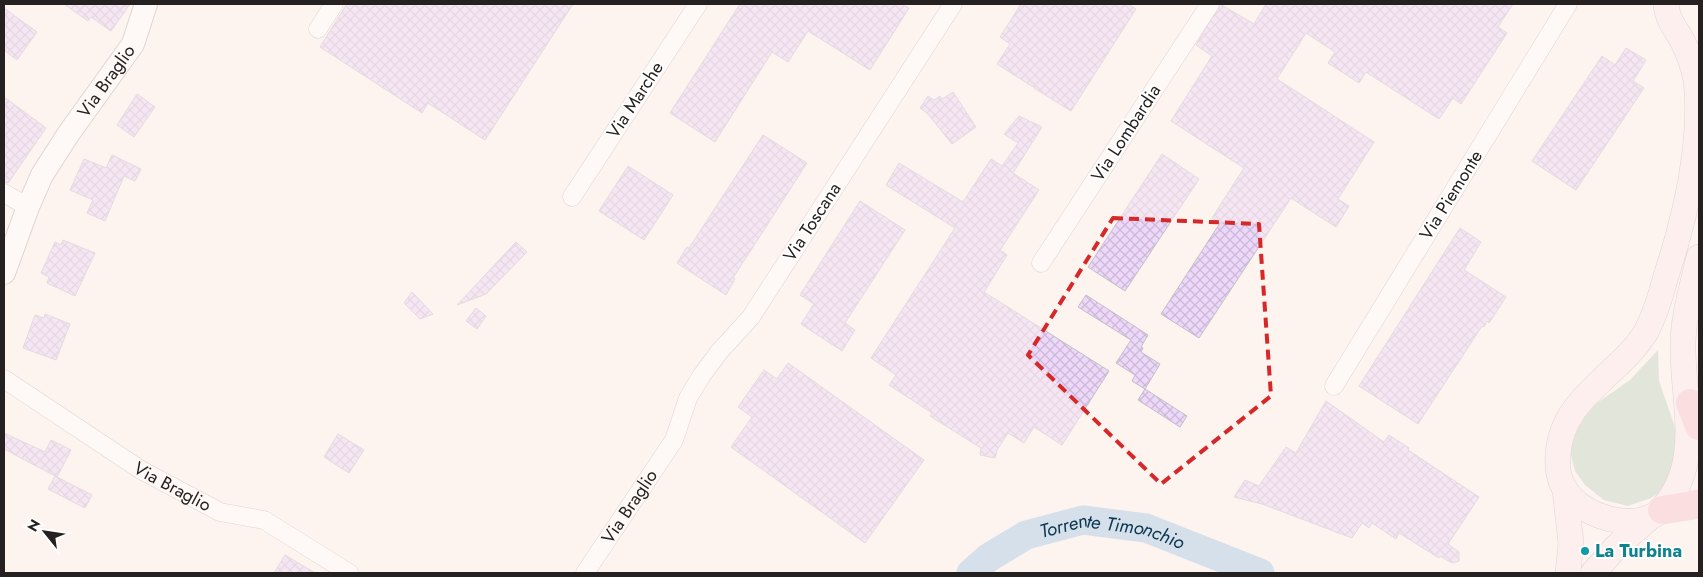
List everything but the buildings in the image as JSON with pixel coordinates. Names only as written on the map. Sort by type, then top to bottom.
[{"type":"highway","points":[[1655,515],[1699,504]]},
{"type":"main road","points":[[1568,573],[1571,538],[1565,490],[1558,469],[1558,454],[1566,424],[1577,404],[1623,360],[1645,332],[1670,265],[1690,188],[1698,132],[1696,82],[1688,51],[1663,8]]},
{"type":"main road","points":[[1593,573],[1617,546],[1655,515],[1682,489],[1690,473],[1694,437],[1694,414],[1683,369],[1683,338],[1699,257]]},
{"type":"main road","points":[[1565,490],[1574,500],[1596,514],[1627,521],[1655,515]]},
{"type":"street","name":"Via Braglio","points":[[4,273],[42,175],[69,132],[133,44],[146,4]]},
{"type":"street","points":[[318,30],[334,4]]},
{"type":"street","name":"Via Marche","points":[[572,197],[698,4]]},
{"type":"street","name":"Via Toscana","points":[[674,440],[688,398],[702,375],[719,352],[751,317],[954,4]]},
{"type":"street","name":"Via Lombardia","points":[[1041,263],[1210,4]]},
{"type":"street","name":"Via Piemonte","points":[[1334,386],[1568,4]]},
{"type":"street","points":[[4,192],[28,207]]},
{"type":"street","name":"Via Braglio","points":[[4,379],[141,470],[220,512],[238,516],[254,516],[264,520],[350,573]]},
{"type":"street","name":"Via Braglio","points":[[585,573],[674,440]]},
{"type":"highlighted area","points":[[1113,218],[1259,224],[1271,396],[1161,484],[1028,355]]},
{"type":"green space","points":[[1658,350],[1659,381],[1674,424],[1680,454],[1664,490],[1651,498],[1628,506],[1604,500],[1585,485],[1575,471],[1570,451],[1573,428],[1584,412],[1630,380]]},
{"type":"waterway","name":"Torrente Timonchio","points":[[971,573],[988,558],[1026,535],[1083,520],[1146,528],[1260,573]]},
{"type":"place","name":"La Turbina","points":[[1585,551]]}]
